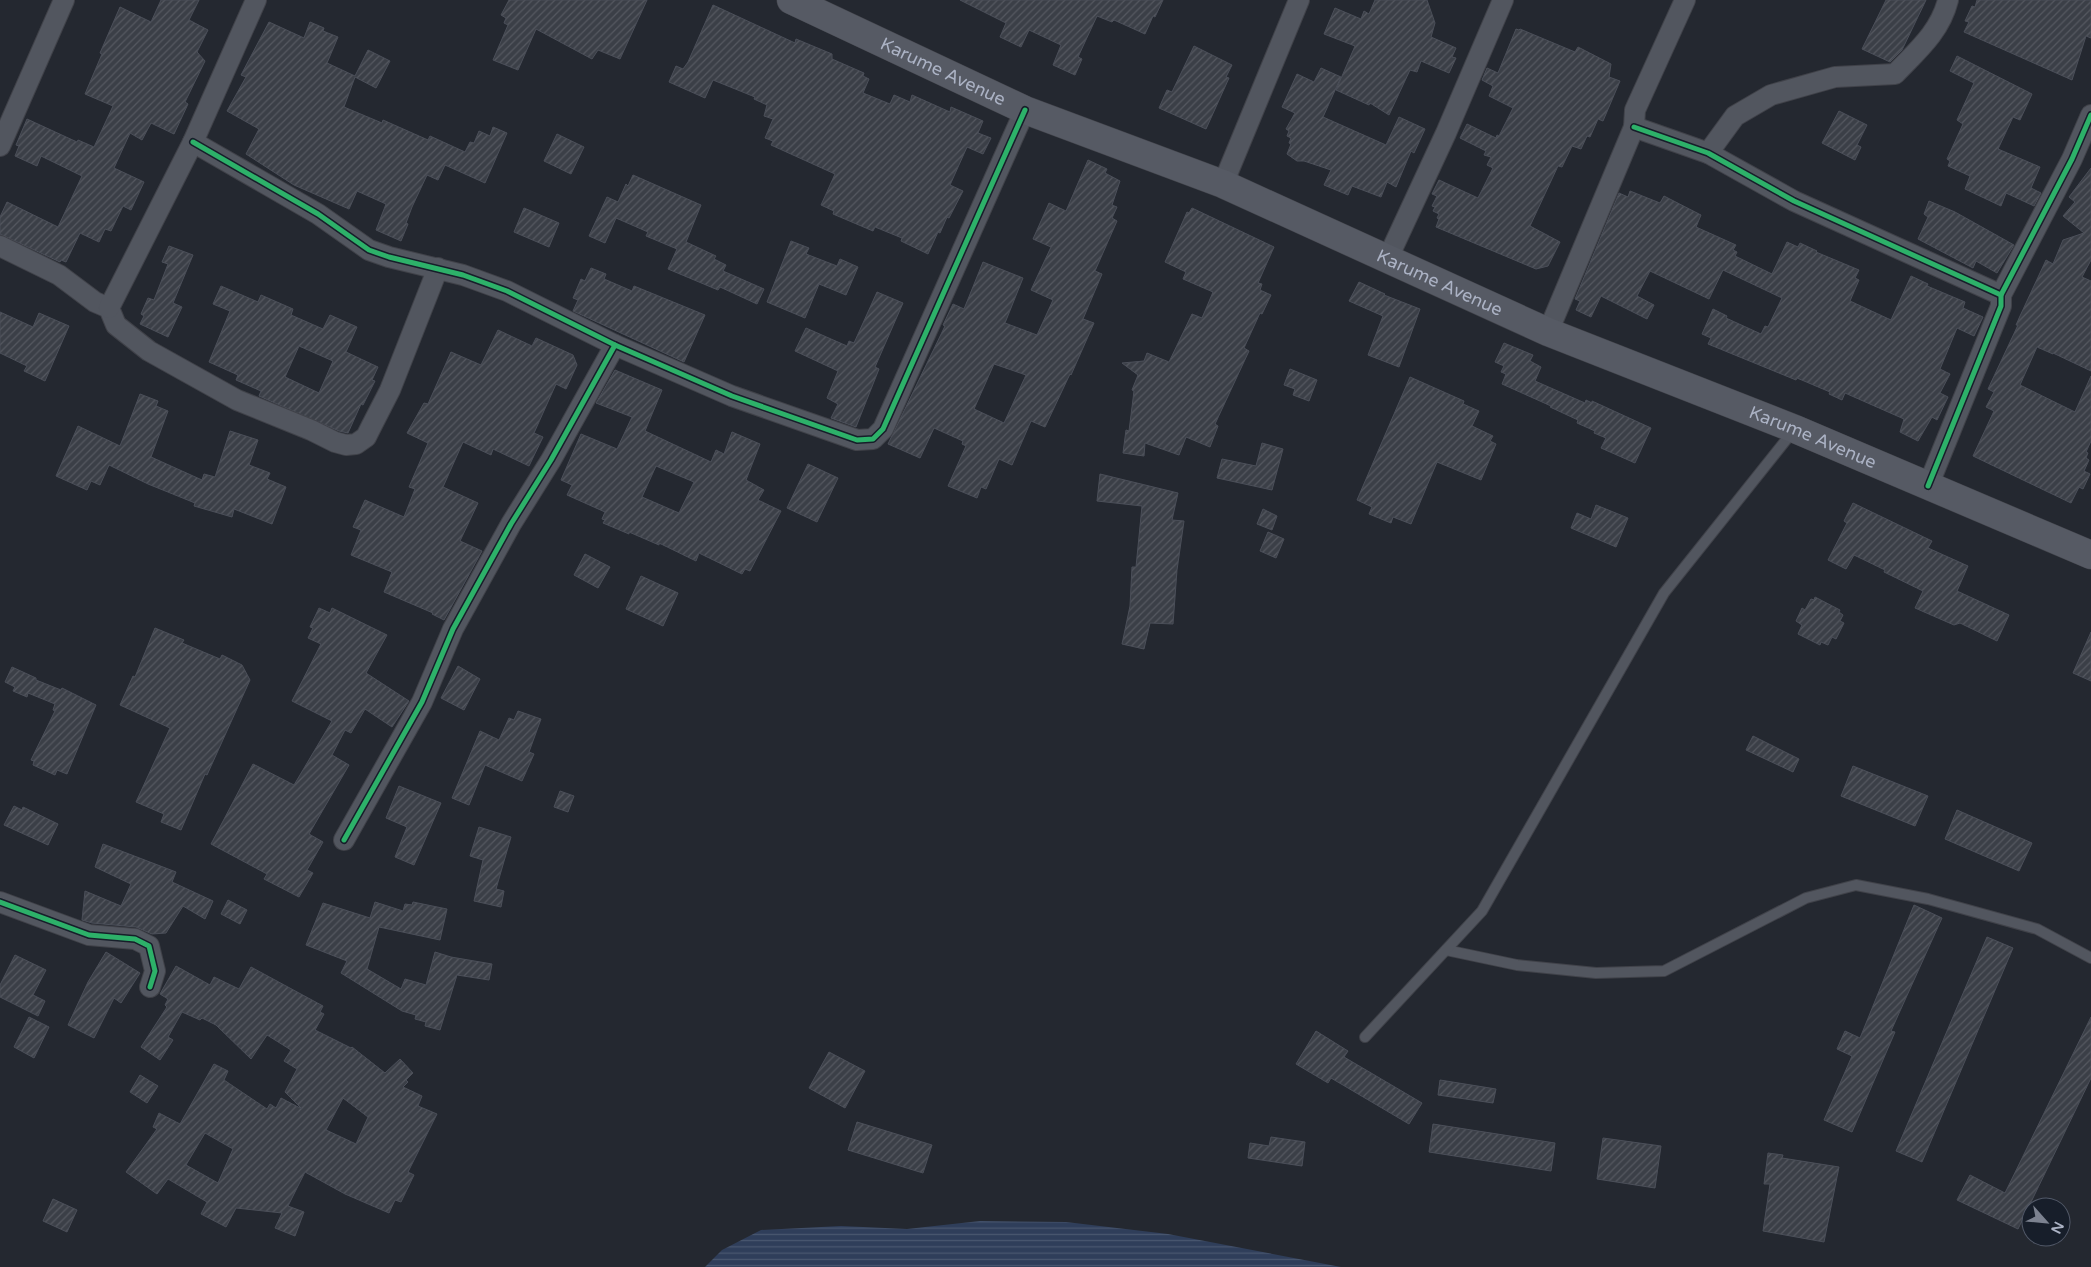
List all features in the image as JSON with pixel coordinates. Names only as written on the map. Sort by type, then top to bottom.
[{"type":"main road","name":"Karume Avenue","points":[[807,3],[1025,110],[1223,184],[1548,332],[1795,429],[1928,486],[2089,548]]},
{"type":"street","points":[[0,146],[64,0]]},
{"type":"street","points":[[109,308],[193,142],[256,0]]},
{"type":"street","points":[[1223,184],[1299,0]]},
{"type":"street","points":[[1387,260],[1446,133],[1503,0]]},
{"type":"street","points":[[1548,332],[1634,127],[1635,110],[1685,0]]},
{"type":"street","points":[[1708,153],[1735,116],[1771,95],[1835,77],[1895,74],[1925,43],[1944,16],[1948,0]]},
{"type":"street","points":[[193,142],[318,214],[369,250],[389,257],[438,268],[508,291],[615,344],[732,396],[857,440],[873,439],[883,429],[1025,110]]},
{"type":"street","points":[[1928,486],[2001,306],[2001,295],[2072,159],[2091,115]]},
{"type":"street","points":[[1634,127],[1708,153],[1794,201],[2001,295]]},
{"type":"street","points":[[0,246],[59,275],[95,302],[109,308],[116,326],[149,351],[237,400],[346,445],[356,444],[366,437],[372,427],[390,390],[438,268]]},
{"type":"street","points":[[344,840],[422,702],[453,629],[511,524],[551,460],[615,344]]},
{"type":"street","points":[[0,902],[89,935],[135,939],[149,946],[154,971],[150,987]]},
{"type":"lane","points":[[1365,1037],[1482,911],[1664,593],[1795,429]]},
{"type":"lane","points":[[1446,950],[1516,965],[1596,973],[1664,971],[1806,898],[1856,885],[1928,899],[2037,929],[2091,958]]},
{"type":"water","points":[[980,1221],[1066,1222],[1168,1234],[1341,1267],[705,1267],[722,1250],[761,1230],[841,1226],[907,1229]]},
{"type":"building","points":[[161,0],[199,0],[189,20],[208,30],[197,52],[205,61],[185,102],[188,104],[174,134],[151,123],[142,140],[130,133],[114,168],[144,182],[131,210],[123,206],[111,231],[105,229],[99,242],[80,233],[66,262],[61,260],[60,262],[0,234],[0,217],[7,202],[58,227],[82,176],[41,156],[37,166],[15,156],[19,146],[16,145],[27,119],[77,142],[78,140],[94,147],[113,106],[85,94],[120,7],[151,22]]},
{"type":"building","points":[[509,0],[647,0],[620,59],[598,50],[592,59],[536,29],[518,70],[493,60],[508,25],[504,23],[506,18],[501,15]]},
{"type":"building","points":[[960,0],[1163,0],[1145,34],[1114,20],[1112,22],[1097,16],[1078,57],[1082,59],[1075,75],[1053,65],[1061,45],[1029,30],[1021,47],[1000,37],[1006,23]]},
{"type":"building","points":[[1375,0],[1427,0],[1435,23],[1431,37],[1456,48],[1452,57],[1456,58],[1449,73],[1421,61],[1417,72],[1410,70],[1389,115],[1370,103],[1369,105],[1336,90],[1355,46],[1324,34],[1335,8],[1361,19],[1364,11],[1369,14]]},
{"type":"building","points":[[1886,0],[1926,0],[1902,50],[1890,62],[1862,49]]},
{"type":"building","points":[[1977,0],[2091,0],[2091,38],[2086,36],[2072,80],[1964,32],[1969,22],[1965,21],[1972,6],[1975,7]]},
{"type":"building","points":[[713,5],[795,43],[796,39],[832,54],[832,59],[864,73],[863,76],[869,79],[863,93],[890,104],[894,95],[910,102],[912,95],[950,112],[951,107],[983,121],[978,133],[991,138],[983,154],[967,147],[950,185],[963,191],[949,218],[947,217],[940,233],[938,232],[928,254],[901,241],[902,238],[875,227],[873,231],[833,214],[834,211],[821,205],[835,174],[771,145],[773,141],[765,138],[773,119],[764,116],[767,105],[754,99],[755,97],[713,80],[705,98],[669,82],[676,66],[683,69],[688,62]]},
{"type":"building","points":[[269,22],[304,38],[310,22],[324,28],[323,31],[338,37],[327,63],[355,76],[368,50],[390,61],[376,88],[355,77],[344,107],[382,123],[383,120],[428,140],[430,136],[465,152],[470,142],[474,143],[479,131],[490,136],[493,127],[507,133],[485,183],[445,165],[438,180],[427,175],[412,207],[401,241],[376,230],[386,204],[357,191],[349,209],[294,185],[246,154],[259,129],[227,111],[246,77],[241,75]]},
{"type":"building","points":[[1516,29],[1575,52],[1578,47],[1611,64],[1609,77],[1620,81],[1603,121],[1598,119],[1590,137],[1587,136],[1581,149],[1572,146],[1562,167],[1558,166],[1530,226],[1560,242],[1548,266],[1536,269],[1436,227],[1439,214],[1433,211],[1435,207],[1432,206],[1437,196],[1432,194],[1439,180],[1478,198],[1493,168],[1487,165],[1491,157],[1484,155],[1486,151],[1460,138],[1467,124],[1496,138],[1497,135],[1499,136],[1513,108],[1489,96],[1493,86],[1482,80],[1487,68],[1498,73]]},
{"type":"building","points":[[1194,46],[1232,65],[1226,77],[1229,78],[1206,129],[1159,108],[1167,90],[1172,92]]},
{"type":"building","points":[[1957,56],[2032,94],[2020,120],[2013,117],[1998,149],[2040,167],[2031,188],[2041,193],[2034,206],[2006,193],[2001,206],[1965,189],[1970,176],[1948,166],[1950,161],[1947,159],[1963,124],[1957,120],[1974,83],[1950,71]]},
{"type":"building","points":[[1321,68],[1341,77],[1323,117],[1386,145],[1399,117],[1425,129],[1414,153],[1411,151],[1396,187],[1387,182],[1381,197],[1352,186],[1348,195],[1324,185],[1331,170],[1304,161],[1297,161],[1287,154],[1291,138],[1287,136],[1289,131],[1286,129],[1295,113],[1282,107],[1297,74],[1314,82]]},
{"type":"building","points":[[1839,111],[1867,125],[1857,145],[1861,147],[1855,160],[1822,143]]},
{"type":"building","points":[[557,134],[584,147],[571,174],[544,161]]},
{"type":"building","points":[[1088,160],[1107,169],[1105,173],[1120,181],[1112,205],[1117,207],[1112,218],[1117,221],[1095,271],[1102,274],[1083,319],[1094,323],[1071,375],[1045,427],[1031,421],[1012,465],[999,459],[986,489],[981,487],[977,498],[948,486],[966,446],[962,444],[963,441],[934,428],[920,458],[888,444],[945,326],[943,325],[953,304],[964,309],[983,262],[1023,278],[1005,323],[1037,335],[1053,300],[1031,290],[1051,247],[1033,239],[1049,203],[1066,211]],"holes":[[[994,364],[1026,375],[1004,423],[974,409]]]},
{"type":"building","points":[[2091,168],[2091,260],[2082,277],[2091,281],[2091,371],[2037,347],[2020,385],[2075,412],[2091,376],[2091,441],[2086,452],[2088,453],[2086,458],[2089,460],[2084,471],[2090,474],[2083,489],[2079,487],[2071,503],[1973,456],[1994,411],[1986,407],[1994,392],[1988,389],[2046,260],[2053,264],[2063,240],[2084,233],[2063,216],[2075,202],[2069,197]]},
{"type":"building","points":[[633,175],[701,205],[686,242],[716,256],[714,259],[726,265],[723,271],[764,289],[757,304],[720,287],[718,290],[668,269],[677,249],[646,236],[648,232],[616,218],[605,243],[589,236],[607,197],[618,202],[626,184],[628,186]]},
{"type":"building","points":[[1630,191],[1660,203],[1664,196],[1701,215],[1696,227],[1736,245],[1733,250],[1737,252],[1735,256],[1772,274],[1787,242],[1798,247],[1800,243],[1816,252],[1859,270],[1855,278],[1859,280],[1850,301],[1891,320],[1911,276],[1928,284],[1927,286],[1965,302],[1963,308],[1983,317],[1974,336],[1957,328],[1940,369],[1950,374],[1940,393],[1948,397],[1937,420],[1932,417],[1918,441],[1900,432],[1904,419],[1845,393],[1842,400],[1829,394],[1830,392],[1797,378],[1796,380],[1708,344],[1711,338],[1702,334],[1713,309],[1727,316],[1726,318],[1761,334],[1765,326],[1768,327],[1782,298],[1723,270],[1709,299],[1650,271],[1637,296],[1654,305],[1647,319],[1601,296],[1591,317],[1576,310],[1580,301],[1575,299],[1619,193],[1628,197]]},
{"type":"building","points":[[1929,201],[1955,212],[2014,245],[1997,273],[1976,261],[1973,268],[1918,239],[1928,217],[1924,214]]},
{"type":"building","points":[[524,208],[559,223],[549,247],[514,232]]},
{"type":"building","points":[[1192,208],[1274,247],[1258,283],[1262,284],[1260,290],[1271,295],[1262,314],[1260,313],[1244,348],[1249,351],[1215,424],[1218,426],[1210,447],[1186,437],[1179,455],[1145,443],[1144,456],[1123,453],[1126,430],[1129,431],[1134,391],[1132,390],[1138,375],[1122,363],[1144,361],[1147,353],[1169,362],[1192,314],[1202,318],[1213,292],[1183,279],[1186,272],[1165,262],[1187,212],[1189,213]]},
{"type":"building","points":[[791,241],[809,248],[806,254],[837,266],[840,259],[858,267],[846,295],[819,284],[805,318],[767,302]]},
{"type":"building","points":[[169,246],[193,255],[173,303],[182,307],[168,337],[140,324],[144,316],[141,314],[148,298],[154,300],[168,264],[162,262]]},
{"type":"building","points":[[591,268],[606,274],[604,279],[632,291],[634,286],[705,315],[684,362],[573,311],[578,300],[573,298],[581,279],[585,281]]},
{"type":"building","points":[[1359,282],[1384,295],[1420,309],[1399,367],[1368,355],[1383,316],[1349,301]]},
{"type":"building","points":[[221,286],[258,302],[261,295],[293,309],[291,315],[323,329],[330,315],[357,327],[346,352],[378,367],[372,380],[375,381],[363,405],[361,404],[348,433],[339,431],[259,396],[261,391],[236,380],[238,375],[209,362],[230,311],[213,304]],"holes":[[[299,346],[333,361],[319,393],[285,377]]]},
{"type":"building","points":[[877,292],[903,303],[875,367],[879,369],[856,427],[831,418],[838,404],[827,398],[838,371],[795,351],[806,328],[847,346],[849,341],[854,343]]},
{"type":"building","points":[[0,312],[33,327],[39,313],[69,326],[45,381],[24,371],[27,366],[0,353]]},
{"type":"building","points":[[498,330],[532,346],[536,338],[573,355],[577,365],[566,389],[556,384],[534,433],[543,437],[529,466],[493,449],[491,455],[463,442],[443,487],[478,503],[460,541],[482,551],[444,620],[433,613],[384,592],[392,572],[351,555],[361,530],[353,527],[365,500],[404,517],[415,489],[409,487],[428,443],[407,433],[424,403],[428,404],[451,352],[481,365]]},
{"type":"building","points":[[1504,343],[1533,355],[1530,361],[1541,367],[1535,381],[1585,403],[1586,400],[1592,403],[1592,401],[1651,428],[1635,463],[1601,448],[1606,438],[1577,423],[1578,420],[1502,384],[1506,374],[1501,372],[1504,366],[1495,362]]},
{"type":"building","points":[[1290,369],[1317,380],[1309,401],[1293,395],[1295,389],[1284,385]]},
{"type":"building","points":[[615,370],[662,390],[645,431],[711,462],[716,450],[724,454],[732,432],[760,444],[746,480],[764,490],[758,500],[781,511],[750,571],[745,569],[742,574],[699,553],[696,561],[659,543],[659,545],[629,532],[629,534],[603,523],[605,520],[602,519],[605,512],[567,495],[572,485],[561,480],[581,434],[617,449],[632,417],[596,403]],"holes":[[[656,466],[694,482],[679,513],[642,497]]]},
{"type":"building","points":[[1410,377],[1464,401],[1463,404],[1479,411],[1472,426],[1493,436],[1490,441],[1496,444],[1481,480],[1437,462],[1411,524],[1393,517],[1391,523],[1369,514],[1372,507],[1357,500]]},
{"type":"building","points":[[140,394],[158,401],[156,406],[168,411],[151,457],[202,480],[204,474],[215,477],[230,431],[258,440],[249,465],[270,473],[267,479],[286,487],[272,524],[234,509],[232,517],[194,506],[195,503],[148,484],[109,465],[100,485],[91,481],[87,490],[56,476],[78,426],[120,446]]},
{"type":"building","points":[[1262,443],[1283,449],[1272,490],[1217,478],[1222,459],[1256,466]]},
{"type":"building","points":[[808,464],[838,478],[817,522],[787,508]]},
{"type":"building","points":[[1100,474],[1178,493],[1172,520],[1184,521],[1177,570],[1173,624],[1150,623],[1144,649],[1122,644],[1130,606],[1132,567],[1136,567],[1142,506],[1097,501]]},
{"type":"building","points":[[1853,503],[1932,541],[1928,548],[1968,566],[1957,591],[2009,615],[1997,641],[1960,623],[1954,625],[1915,608],[1923,591],[1854,555],[1846,569],[1828,560],[1847,523],[1844,521]]},
{"type":"building","points":[[1596,505],[1628,518],[1616,547],[1571,528],[1577,513],[1591,519]]},
{"type":"building","points":[[1263,509],[1277,516],[1272,530],[1257,524]]},
{"type":"building","points":[[1268,532],[1284,539],[1276,558],[1260,551]]},
{"type":"building","points":[[585,554],[610,567],[598,588],[574,575]]},
{"type":"building","points":[[641,576],[678,593],[663,626],[626,609]]},
{"type":"building","points":[[1815,597],[1840,610],[1839,612],[1843,615],[1840,621],[1844,623],[1836,639],[1832,637],[1828,645],[1821,642],[1820,645],[1798,634],[1802,625],[1796,621],[1802,608],[1805,610],[1811,599],[1814,600]]},
{"type":"building","points":[[319,608],[330,613],[332,608],[387,635],[366,673],[409,701],[392,727],[365,709],[351,733],[345,730],[332,755],[349,765],[309,834],[323,842],[307,870],[313,873],[299,897],[264,879],[267,874],[211,844],[253,764],[294,785],[332,721],[292,701],[321,644],[308,638],[313,628],[310,627]]},
{"type":"building","points":[[155,628],[184,640],[182,643],[220,659],[222,655],[242,665],[250,680],[207,775],[205,774],[181,830],[161,822],[164,814],[136,802],[170,728],[120,705],[133,676],[135,677]]},
{"type":"building","points":[[2091,632],[2091,681],[2073,673]]},
{"type":"building","points":[[458,666],[480,679],[464,710],[441,698]]},
{"type":"building","points":[[12,667],[36,678],[36,680],[61,690],[62,688],[96,705],[67,774],[57,770],[55,775],[33,765],[34,761],[31,760],[55,711],[53,710],[55,704],[28,693],[27,697],[13,691],[15,687],[5,682]]},
{"type":"building","points":[[518,711],[541,719],[529,752],[534,754],[522,781],[485,765],[469,805],[452,798],[480,731],[499,740],[509,718],[514,720]]},
{"type":"building","points":[[1753,736],[1799,759],[1793,772],[1746,750]]},
{"type":"building","points":[[1853,766],[1928,796],[1915,826],[1841,796]]},
{"type":"building","points":[[399,786],[441,803],[414,865],[395,857],[407,827],[386,818]]},
{"type":"building","points":[[560,791],[574,796],[568,812],[554,807]]},
{"type":"building","points":[[14,806],[22,810],[23,807],[58,824],[48,845],[4,825]]},
{"type":"building","points":[[1957,810],[2032,843],[2019,871],[1945,839]]},
{"type":"building","points":[[479,827],[511,837],[496,889],[504,891],[501,907],[474,901],[483,860],[470,856]]},
{"type":"building","points":[[103,844],[176,872],[172,882],[213,901],[205,919],[183,906],[166,933],[152,934],[136,927],[92,923],[82,920],[85,891],[121,906],[131,884],[95,867]]},
{"type":"building","points":[[228,900],[247,910],[240,924],[221,914]]},
{"type":"building","points":[[375,902],[403,911],[405,904],[412,905],[413,902],[447,909],[440,940],[379,927],[367,969],[401,989],[405,979],[426,985],[435,952],[451,957],[492,964],[489,980],[457,975],[440,1030],[425,1026],[426,1022],[415,1019],[416,1015],[402,1011],[341,973],[347,961],[306,945],[323,903],[370,918]]},
{"type":"building","points":[[1914,905],[1942,918],[1891,1031],[1895,1032],[1852,1132],[1824,1120],[1852,1056],[1837,1049],[1845,1031],[1860,1038]]},
{"type":"building","points":[[1987,937],[2013,948],[1922,1162],[1896,1151]]},
{"type":"building","points":[[106,952],[140,973],[121,1003],[114,998],[94,1038],[68,1025],[88,982]]},
{"type":"building","points":[[15,955],[46,970],[33,995],[45,1001],[38,1016],[0,997],[0,985]]},
{"type":"building","points":[[176,966],[210,985],[214,977],[239,989],[251,967],[323,1006],[320,1012],[324,1014],[315,1030],[352,1047],[385,1073],[400,1059],[413,1073],[406,1080],[408,1082],[403,1087],[422,1096],[418,1106],[437,1114],[408,1172],[414,1175],[401,1202],[395,1200],[389,1213],[345,1194],[305,1172],[288,1206],[304,1212],[295,1236],[275,1228],[282,1213],[236,1208],[226,1227],[201,1214],[207,1202],[168,1179],[157,1194],[126,1172],[157,1129],[153,1127],[159,1113],[180,1124],[214,1064],[228,1071],[224,1080],[267,1109],[270,1104],[276,1108],[281,1098],[302,1109],[285,1092],[297,1069],[284,1061],[291,1050],[267,1035],[251,1059],[216,1025],[202,1018],[200,1020],[182,1012],[168,1037],[173,1040],[160,1060],[141,1047],[167,1007],[165,1005],[168,999],[160,994]],"holes":[[[343,1098],[368,1117],[356,1144],[326,1130]],[[205,1133],[233,1149],[218,1183],[186,1165]]]},
{"type":"building","points":[[29,1017],[49,1027],[34,1058],[14,1047]]},
{"type":"building","points":[[2091,1017],[2091,1078],[2033,1197],[2021,1197],[2021,1223],[2018,1229],[1957,1200],[1970,1175],[2005,1193]]},
{"type":"building","points":[[1316,1031],[1348,1051],[1344,1057],[1422,1103],[1409,1124],[1331,1078],[1328,1083],[1296,1064]]},
{"type":"building","points":[[829,1052],[865,1071],[845,1108],[809,1088]]},
{"type":"building","points":[[140,1075],[158,1086],[147,1103],[130,1092]]},
{"type":"building","points":[[1440,1080],[1496,1089],[1493,1103],[1438,1095]]},
{"type":"building","points":[[857,1122],[932,1145],[923,1173],[848,1150]]},
{"type":"building","points":[[1433,1124],[1555,1143],[1551,1171],[1429,1152]]},
{"type":"building","points":[[1271,1137],[1305,1142],[1302,1166],[1248,1158],[1250,1143],[1269,1146]]},
{"type":"building","points":[[1603,1138],[1661,1146],[1655,1188],[1597,1179]]},
{"type":"building","points":[[1768,1153],[1783,1155],[1782,1158],[1839,1167],[1824,1242],[1763,1231],[1770,1184],[1764,1184]]},
{"type":"building","points":[[53,1199],[77,1210],[67,1232],[43,1221]]},
{"type":"cycle path","points":[[193,142],[318,214],[369,250],[389,257],[463,275],[507,291],[615,345],[732,396],[857,440],[873,439],[883,429],[1025,110]]},
{"type":"cycle path","points":[[1928,486],[2001,306],[2001,295],[2072,159],[2091,115]]},
{"type":"cycle path","points":[[1634,127],[1708,153],[1794,201],[2001,295]]},
{"type":"cycle path","points":[[344,840],[422,702],[453,629],[511,524],[551,460],[615,345]]},
{"type":"cycle path","points":[[0,902],[89,935],[135,939],[149,946],[155,971],[150,987]]}]
